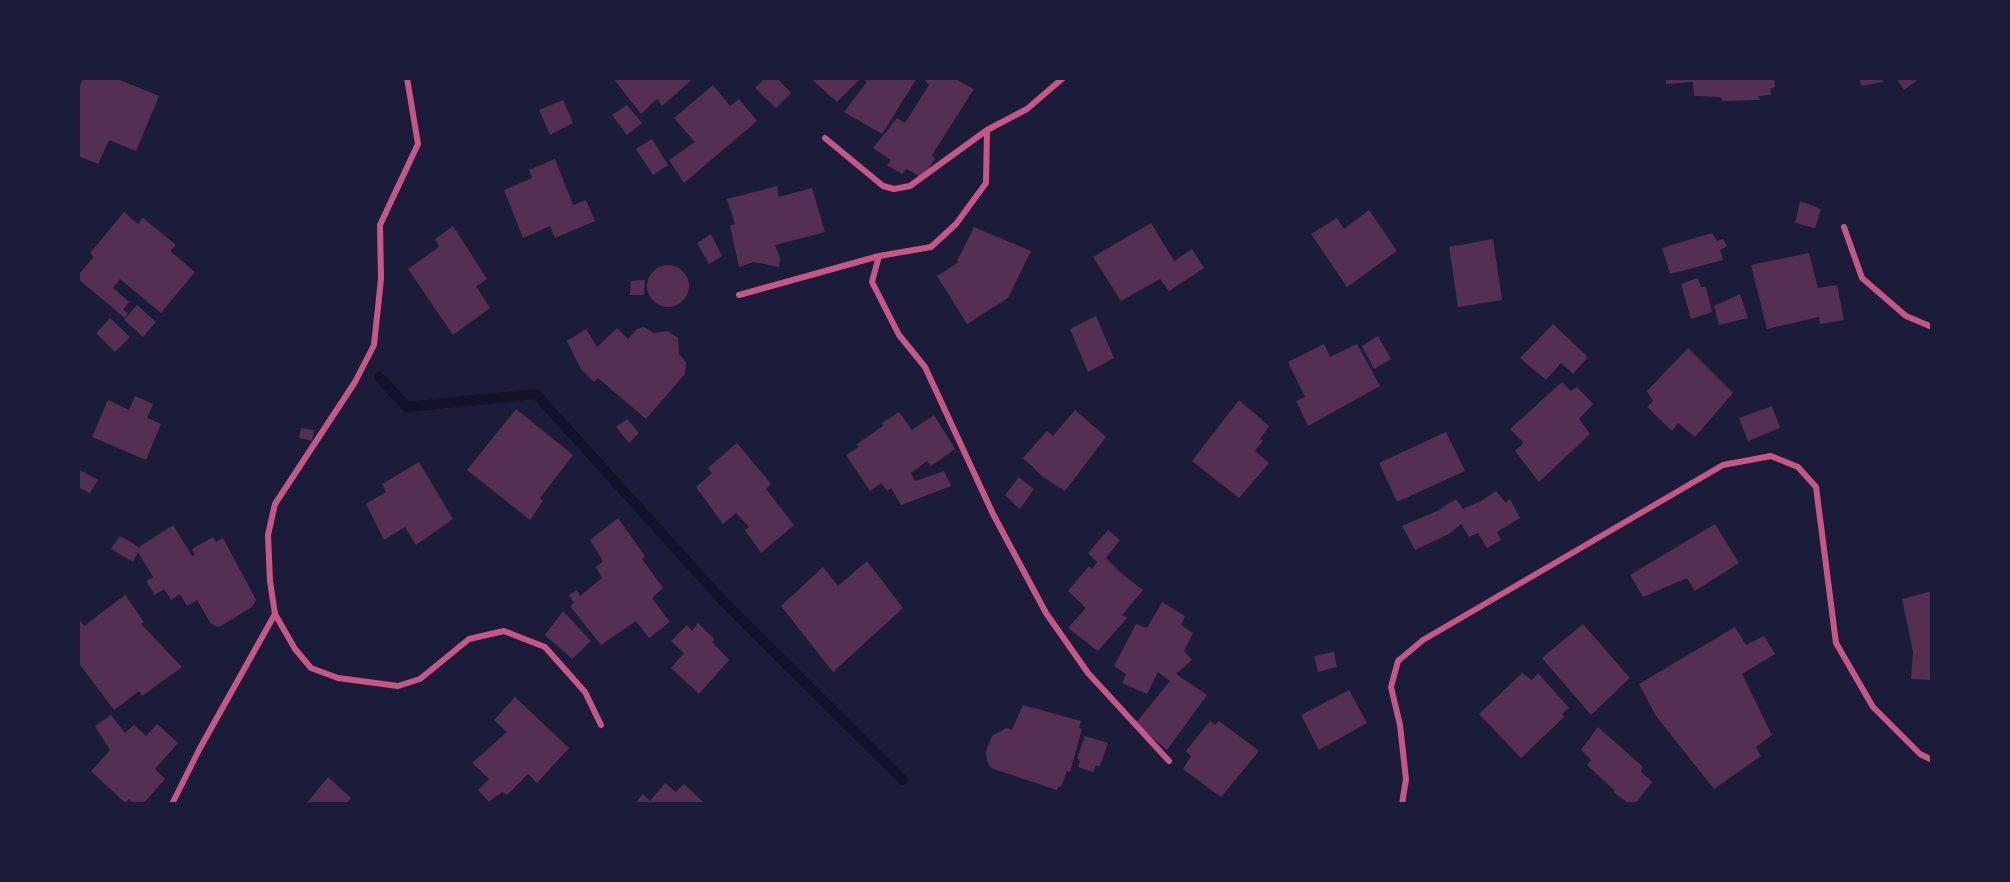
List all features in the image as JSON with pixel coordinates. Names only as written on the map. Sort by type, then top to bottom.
[{"type":"street","points":[[407,78],[418,144],[380,225],[381,279],[374,345],[355,382],[276,504],[268,535],[270,580],[275,614],[295,649],[311,668],[338,678],[398,686],[420,679],[469,639],[504,631],[545,647],[585,692],[601,725]]},
{"type":"street","points":[[825,138],[883,186],[894,189],[910,186],[987,130],[1027,109],[1063,78]]},
{"type":"street","points":[[739,295],[879,256],[931,247],[956,224],[986,183],[987,130]]},
{"type":"street","points":[[1844,226],[1862,278],[1906,316],[1932,327]]},
{"type":"street","points":[[879,256],[872,282],[899,336],[925,367],[993,514],[1046,613],[1088,673],[1169,761]]},
{"type":"street","points":[[1402,804],[1406,779],[1400,725],[1391,687],[1398,661],[1423,640],[1723,465],[1771,456],[1798,467],[1816,487],[1836,643],[1873,706],[1920,754],[1932,760]]},
{"type":"street","points":[[172,804],[200,747],[275,614]]},
{"type":"building","points":[[83,78],[115,78],[159,96],[136,151],[109,140],[98,164],[78,156],[78,91]]},
{"type":"building","points":[[613,78],[694,78],[662,106],[657,99],[641,114]]},
{"type":"building","points":[[765,78],[777,78],[791,93],[776,108],[755,88]]},
{"type":"building","points":[[810,78],[861,78],[837,102]]},
{"type":"building","points":[[865,78],[917,78],[882,134],[844,112],[866,83]]},
{"type":"building","points":[[923,78],[953,78],[974,89],[932,155],[935,159],[922,178],[907,169],[902,174],[887,165],[891,160],[873,148],[897,118],[905,123],[929,85]]},
{"type":"building","points":[[1666,78],[1774,78],[1775,87],[1770,89],[1771,95],[1758,96],[1760,100],[1723,101],[1720,97],[1694,96],[1693,82],[1666,84]]},
{"type":"building","points":[[1859,78],[1883,78],[1883,82],[1861,86]]},
{"type":"building","points":[[1896,78],[1920,78],[1904,90]]},
{"type":"building","points":[[713,85],[730,106],[739,99],[757,121],[684,183],[669,160],[695,142],[674,118]]},
{"type":"building","points":[[563,100],[573,123],[550,135],[539,110]]},
{"type":"building","points":[[627,105],[642,123],[627,135],[612,115]]},
{"type":"building","points":[[652,139],[668,165],[653,175],[636,149]]},
{"type":"building","points":[[555,159],[573,205],[586,200],[595,221],[555,238],[550,226],[523,238],[504,190],[532,178],[529,170]]},
{"type":"building","points":[[777,186],[779,197],[812,188],[825,232],[775,245],[780,258],[779,267],[754,262],[739,267],[730,226],[735,224],[727,199]]},
{"type":"building","points":[[1800,201],[1821,209],[1815,228],[1795,223]]},
{"type":"building","points":[[1369,210],[1397,251],[1347,287],[1311,234],[1337,218],[1344,229]]},
{"type":"building","points":[[124,212],[138,224],[143,218],[176,245],[170,251],[195,272],[161,313],[120,279],[113,288],[129,302],[123,310],[128,313],[125,318],[78,279],[78,275],[94,257],[90,253]]},
{"type":"building","points":[[1151,223],[1174,261],[1192,249],[1204,268],[1169,291],[1160,279],[1121,301],[1093,257]]},
{"type":"building","points":[[453,226],[487,279],[476,286],[490,308],[453,335],[408,269],[439,247],[435,239]]},
{"type":"building","points":[[974,227],[1031,251],[1008,298],[967,324],[937,276],[959,262],[957,261]]},
{"type":"building","points":[[1712,233],[1717,241],[1723,239],[1727,246],[1720,250],[1723,260],[1670,274],[1662,248]]},
{"type":"building","points":[[711,234],[722,256],[709,264],[697,243]]},
{"type":"building","points":[[1493,239],[1502,300],[1458,307],[1449,247]]},
{"type":"building","points":[[1809,253],[1818,288],[1837,285],[1844,320],[1820,324],[1819,317],[1767,329],[1751,265]]},
{"type":"building","points":[[668,265],[676,266],[683,271],[688,278],[688,294],[683,301],[676,306],[668,307],[660,306],[653,301],[648,294],[647,286],[648,278],[653,271],[660,266]]},
{"type":"building","points":[[1698,278],[1701,287],[1706,287],[1712,312],[1691,319],[1681,284]]},
{"type":"building","points":[[645,280],[644,295],[630,295],[631,281]]},
{"type":"building","points":[[1740,294],[1748,318],[1719,325],[1714,306]]},
{"type":"building","points":[[137,305],[156,322],[143,337],[124,320]]},
{"type":"building","points":[[1096,316],[1114,358],[1088,372],[1070,329]]},
{"type":"building","points":[[110,318],[130,337],[115,352],[96,333]]},
{"type":"building","points":[[1553,324],[1588,357],[1573,374],[1561,363],[1546,380],[1520,358]]},
{"type":"building","points":[[644,327],[654,333],[668,331],[678,338],[679,354],[686,362],[685,374],[646,419],[598,378],[594,382],[581,369],[567,341],[586,329],[597,347],[617,328],[628,339],[637,329]]},
{"type":"building","points":[[1378,336],[1391,359],[1374,369],[1362,346]]},
{"type":"building","points":[[1324,344],[1330,357],[1357,344],[1380,386],[1308,426],[1296,401],[1305,397],[1288,362]]},
{"type":"building","points":[[1688,348],[1733,393],[1695,437],[1678,423],[1672,431],[1647,407],[1653,401],[1647,391]]},
{"type":"building","points":[[1562,382],[1571,391],[1577,387],[1593,404],[1579,419],[1590,434],[1539,482],[1515,451],[1524,443],[1510,429]]},
{"type":"building","points":[[135,396],[153,404],[147,418],[161,424],[146,460],[92,437],[108,400],[129,410]]},
{"type":"building","points":[[1239,400],[1269,426],[1260,439],[1263,441],[1255,451],[1269,463],[1239,498],[1192,461]]},
{"type":"building","points":[[1772,406],[1780,428],[1748,441],[1739,418]]},
{"type":"building","points":[[516,409],[573,455],[540,498],[543,501],[530,520],[467,470]]},
{"type":"building","points":[[1075,410],[1106,437],[1065,491],[1043,477],[1023,458],[1047,431],[1053,436]]},
{"type":"building","points":[[899,412],[912,430],[934,415],[955,449],[931,466],[927,461],[911,473],[915,481],[944,471],[951,486],[901,505],[891,488],[887,491],[881,483],[870,491],[846,455],[859,447],[857,444],[883,426],[882,423]]},
{"type":"building","points":[[627,419],[639,433],[629,443],[616,427]]},
{"type":"building","points":[[301,428],[314,430],[312,441],[299,438]]},
{"type":"building","points":[[1446,432],[1465,471],[1397,502],[1379,463]]},
{"type":"building","points":[[737,443],[771,484],[766,489],[794,525],[761,553],[745,530],[749,527],[736,513],[723,524],[696,487],[712,473],[708,468]]},
{"type":"building","points":[[419,462],[453,519],[416,545],[405,527],[384,540],[366,504],[386,492],[382,484]]},
{"type":"building","points":[[78,469],[98,480],[90,493],[78,487]]},
{"type":"building","points":[[1019,477],[1034,489],[1020,509],[1005,495]]},
{"type":"building","points":[[1496,491],[1506,503],[1510,499],[1520,518],[1497,532],[1501,540],[1487,548],[1478,533],[1469,537],[1461,524],[1449,534],[1415,550],[1402,526],[1437,511],[1456,499],[1463,509]]},
{"type":"building","points":[[618,518],[645,556],[642,559],[663,588],[652,598],[670,622],[649,638],[636,621],[601,645],[570,606],[574,603],[569,595],[577,590],[580,596],[602,578],[596,567],[603,561],[590,540]]},
{"type":"building","points":[[1715,524],[1739,563],[1695,591],[1687,578],[1643,597],[1630,575]]},
{"type":"building","points":[[173,525],[192,556],[195,555],[192,549],[213,537],[216,542],[223,538],[256,600],[252,607],[219,627],[211,624],[197,600],[187,606],[180,594],[171,600],[164,589],[155,595],[146,581],[153,577],[138,552],[133,562],[111,549],[120,536],[139,547]]},
{"type":"building","points":[[1108,530],[1120,540],[1106,558],[1143,590],[1122,615],[1127,618],[1098,651],[1068,628],[1086,608],[1068,591],[1089,566],[1092,569],[1097,562],[1088,553]]},
{"type":"building","points":[[867,561],[903,608],[833,672],[781,606],[823,567],[838,586]]},
{"type":"building","points":[[1932,591],[1932,680],[1911,679],[1913,652],[1902,599]]},
{"type":"building","points":[[125,595],[144,622],[141,624],[182,667],[142,696],[139,691],[114,710],[78,662],[78,618],[84,626]]},
{"type":"building","points":[[1162,602],[1185,616],[1181,625],[1193,633],[1184,651],[1192,660],[1176,674],[1207,695],[1167,750],[1135,724],[1170,681],[1158,672],[1147,694],[1122,683],[1126,674],[1114,666],[1136,624],[1147,628]]},
{"type":"building","points":[[563,611],[591,641],[572,659],[545,635]]},
{"type":"building","points":[[698,623],[714,639],[712,642],[729,660],[699,694],[671,668],[684,653],[671,641],[687,625],[692,631]]},
{"type":"building","points":[[1583,624],[1630,678],[1591,715],[1542,658]]},
{"type":"building","points":[[1735,627],[1746,645],[1764,636],[1775,654],[1742,674],[1772,735],[1756,747],[1761,756],[1714,789],[1656,716],[1639,684]]},
{"type":"building","points":[[1334,652],[1337,667],[1318,672],[1314,656]]},
{"type":"building","points":[[1522,673],[1532,680],[1538,673],[1569,708],[1562,714],[1564,717],[1521,758],[1479,714]]},
{"type":"building","points":[[1349,690],[1367,723],[1319,750],[1301,715]]},
{"type":"building","points":[[515,697],[569,748],[537,783],[528,774],[507,795],[502,792],[489,802],[478,790],[489,779],[472,763],[507,732],[494,720]]},
{"type":"building","points":[[1023,705],[1081,721],[1079,728],[1082,729],[1070,772],[1067,771],[1061,787],[1059,786],[1057,790],[991,768],[987,761],[986,752],[992,736],[1006,728],[1012,730]]},
{"type":"building","points":[[111,715],[125,733],[134,725],[146,736],[157,724],[178,743],[155,769],[165,779],[143,804],[134,804],[129,799],[125,803],[91,771],[110,750],[95,726]]},
{"type":"building","points":[[1210,721],[1215,725],[1219,721],[1259,751],[1221,797],[1183,769],[1191,756],[1186,751]]},
{"type":"building","points":[[1598,727],[1643,767],[1641,772],[1652,782],[1635,804],[1630,804],[1614,793],[1614,790],[1587,765],[1591,760],[1581,750]]},
{"type":"building","points":[[1085,736],[1108,743],[1100,766],[1096,766],[1093,772],[1078,767],[1080,761],[1077,758]]},
{"type":"building","points":[[328,777],[351,798],[346,804],[306,804]]},
{"type":"building","points":[[665,783],[676,792],[684,784],[703,802],[635,804],[643,794],[650,801]]},
{"type":"waterway","points":[[379,377],[407,407],[536,394],[722,600],[903,780]]}]
